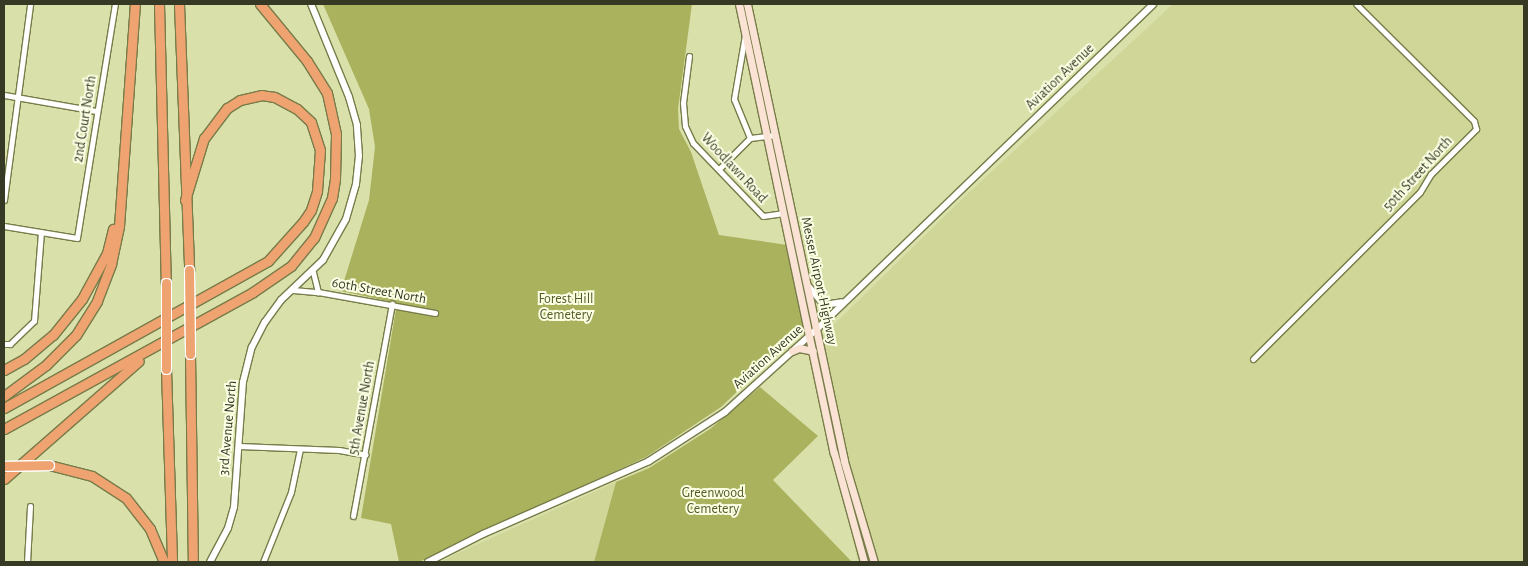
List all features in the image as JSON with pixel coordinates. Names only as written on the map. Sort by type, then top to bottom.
[{"type":"highway","points":[[4,396],[46,365],[76,335],[97,301],[111,264],[121,198],[135,4]]},
{"type":"highway","points":[[159,4],[166,283],[166,369],[172,562]]},
{"type":"highway","points":[[179,4],[189,270],[194,562]]},
{"type":"highway","points":[[4,429],[253,292],[291,266],[314,238],[332,198],[337,155],[327,93],[307,60],[260,4]]},
{"type":"highway","points":[[4,408],[268,261],[312,210],[318,191],[320,150],[310,122],[297,109],[274,97],[262,95],[240,100],[227,108],[204,138],[185,200]]},
{"type":"highway","points":[[4,370],[24,359],[53,336],[82,299],[107,253],[121,198]]},
{"type":"highway","points":[[4,479],[96,396],[159,345]]},
{"type":"highway","points":[[4,466],[49,465],[86,474],[119,493],[146,522],[163,560]]},
{"type":"main road","name":"Messer Airport Highway","points":[[739,4],[834,453],[864,562]]},
{"type":"main road","name":"Messer Airport Highway","points":[[747,4],[809,287],[844,461],[874,562]]},
{"type":"main road","points":[[792,351],[799,348],[813,350]]},
{"type":"street","points":[[4,200],[30,4]]},
{"type":"street","name":"2nd Court North","points":[[41,232],[77,238],[115,4]]},
{"type":"street","name":"3rd Avenue North","points":[[210,562],[228,528],[234,507],[243,382],[252,347],[265,322],[323,260],[346,218],[356,184],[359,156],[356,125],[349,97],[311,4]]},
{"type":"street","name":"Aviation Avenue","points":[[428,562],[483,534],[665,452],[725,412],[852,296],[1153,4]]},
{"type":"street","name":"50th Street North","points":[[1253,358],[1420,192],[1430,174],[1476,129],[1474,121],[1356,4]]},
{"type":"street","points":[[745,34],[734,99],[750,138]]},
{"type":"street","name":"Woodlawn Road","points":[[688,56],[683,103],[684,126],[693,143],[763,216],[784,213]]},
{"type":"street","points":[[4,95],[97,112]]},
{"type":"street","points":[[719,169],[750,138],[775,135]]},
{"type":"street","points":[[4,226],[41,232],[34,321],[10,344],[4,344]]},
{"type":"street","name":"60th Street North","points":[[312,272],[318,292]]},
{"type":"street","points":[[809,287],[824,305],[830,307],[852,296]]},
{"type":"street","name":"60th Street North","points":[[293,290],[318,292],[435,313]]},
{"type":"street","name":"5th Avenue North","points":[[353,516],[366,455],[392,304]]},
{"type":"street","points":[[239,446],[366,455]]},
{"type":"street","points":[[263,562],[290,492],[300,449]]},
{"type":"street","points":[[27,562],[30,506]]},
{"type":"shaded area","points":[[1173,4],[1524,4],[1524,562],[858,562],[813,364],[807,351],[963,198]]},
{"type":"shaded area","points":[[616,482],[594,562],[441,562],[456,554]]},
{"type":"green space","name":"Forest Hill Cemetery","points":[[323,4],[692,4],[678,109],[679,129],[691,152],[719,235],[787,245],[805,320],[802,330],[721,407],[646,457],[419,562],[399,562],[391,524],[361,518],[397,303],[341,291],[369,200],[375,147],[369,109]]},
{"type":"green space","name":"Greenwood Cemetery","points":[[760,387],[818,436],[773,480],[852,562],[594,562],[616,482],[649,468],[710,429]]}]
